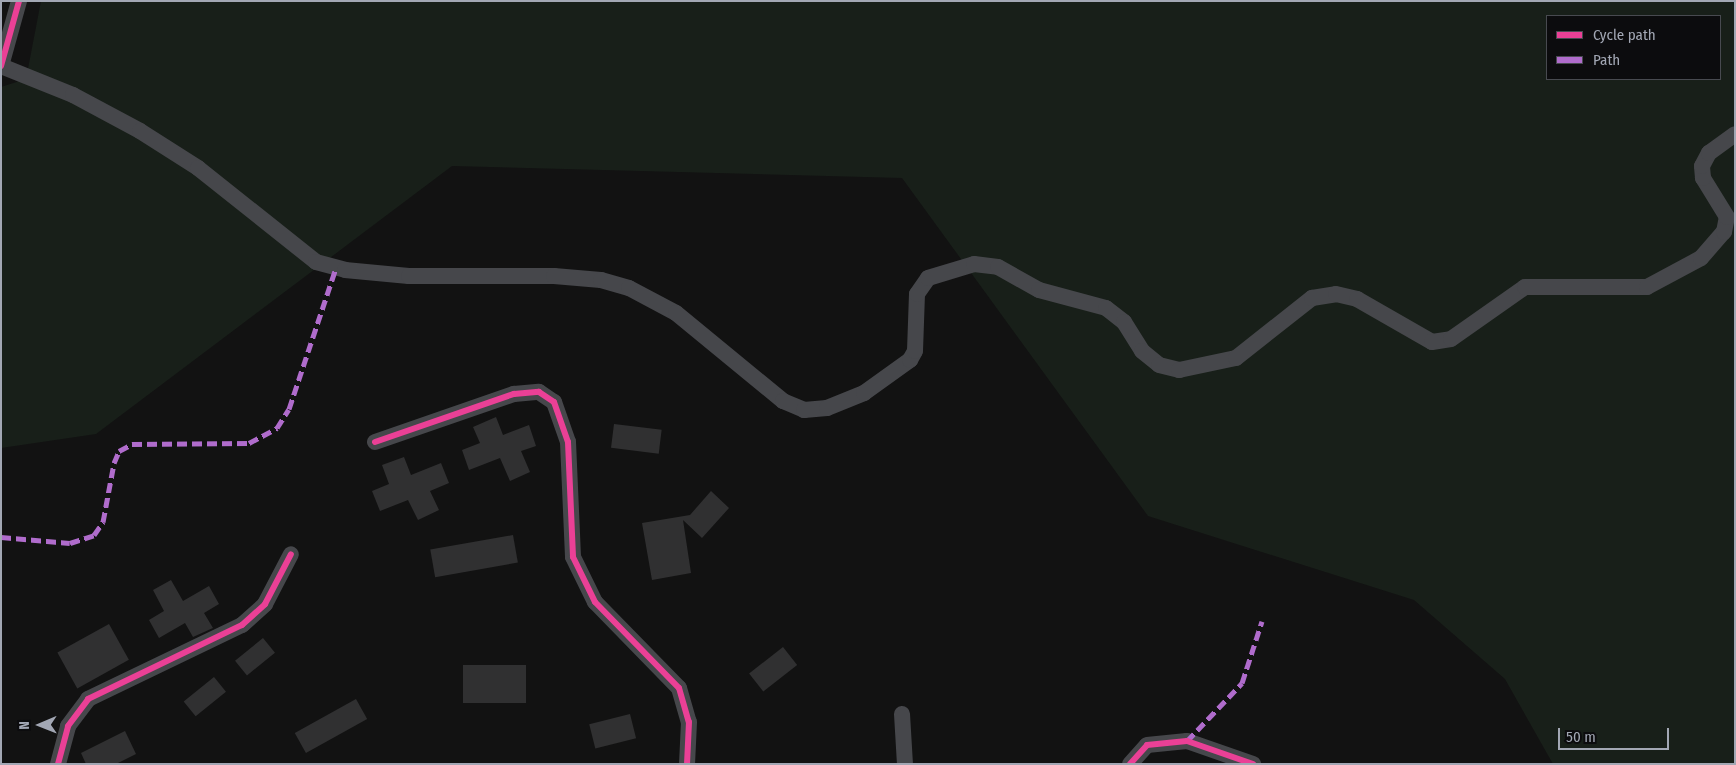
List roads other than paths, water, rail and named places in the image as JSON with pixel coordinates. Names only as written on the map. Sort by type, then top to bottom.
[{"type":"street","points":[[19,1],[1,66],[73,95],[140,131],[198,168],[316,262],[345,270],[409,276],[554,276],[601,280],[629,288],[676,312],[783,401],[804,410],[827,408],[864,393],[910,360],[915,351],[917,294],[928,278],[974,264],[998,267],[1068,300],[1106,308],[1124,322],[1142,351],[1159,365],[1179,370],[1236,358],[1312,298],[1336,294],[1357,299],[1432,342],[1452,339],[1524,287],[1647,287],[1701,258],[1724,232],[1725,211],[1702,178],[1702,166],[1708,154],[1735,134]]},
{"type":"street","points":[[375,442],[514,394],[539,392],[554,402],[568,442],[573,557],[595,602],[678,688],[689,722],[687,764]]},
{"type":"street","points":[[58,764],[68,726],[88,699],[242,625],[265,604],[291,554]]},
{"type":"street","points":[[902,714],[906,764]]},
{"type":"street","points":[[1130,764],[1147,745],[1187,742],[1254,764]]}]
